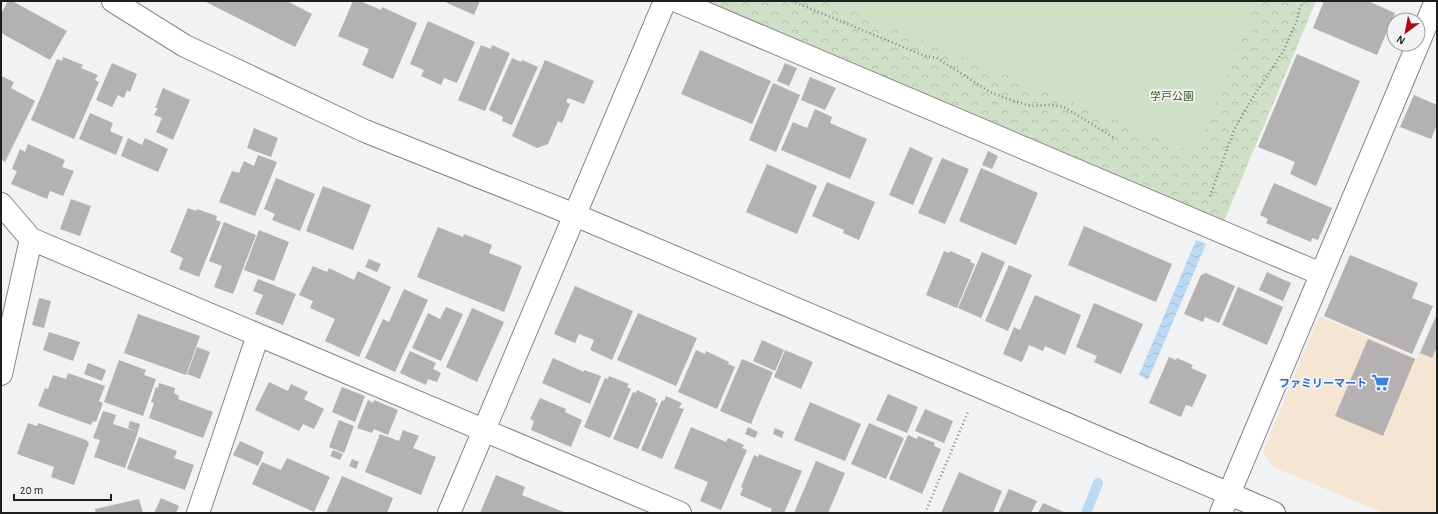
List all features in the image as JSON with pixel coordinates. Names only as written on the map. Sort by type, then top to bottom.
[{"type":"street","points":[[113,1],[185,46],[365,131],[575,215],[980,387],[1225,504],[1274,513]]},
{"type":"street","points":[[449,513],[665,1]]},
{"type":"street","points":[[677,1],[1321,274]]},
{"type":"street","points":[[1426,25],[1436,1]]},
{"type":"street","points":[[1225,504],[1415,52]]},
{"type":"street","points":[[1,204],[31,239],[680,513]]},
{"type":"street","points":[[1,374],[31,239]]},
{"type":"street","points":[[198,513],[258,335]]},
{"type":"path","points":[[792,1],[925,56],[937,58],[990,92],[1031,106],[1051,105],[1064,107],[1113,137]]},
{"type":"path","points":[[1200,223],[1234,130],[1250,102],[1284,50],[1297,20],[1302,1]]},
{"type":"path","points":[[925,513],[980,387]]},
{"type":"shaded area","points":[[1437,310],[1437,513],[1384,513],[1273,467],[1263,451],[1319,316],[1417,358]]},
{"type":"green space","name":"学戸公園","points":[[710,1],[1316,1],[1224,221],[712,5]]},
{"type":"green space","points":[[828,1],[1257,1],[1195,153]]},
{"type":"water","points":[[1196,240],[1206,244],[1148,380],[1139,375]]},
{"type":"building","points":[[8,1],[12,1],[67,31],[50,60],[1,33],[1,14]]},
{"type":"building","points":[[204,1],[287,1],[312,14],[295,47]]},
{"type":"building","points":[[353,1],[360,1],[381,10],[382,7],[417,23],[393,79],[362,65],[369,49],[338,36]]},
{"type":"building","points":[[443,1],[480,1],[474,15]]},
{"type":"building","points":[[1324,1],[1368,1],[1393,12],[1386,12],[1386,34],[1377,55],[1313,28]]},
{"type":"building","points":[[428,21],[475,42],[457,83],[444,78],[441,85],[421,76],[424,70],[410,64]]},
{"type":"building","points":[[481,45],[491,49],[492,45],[510,53],[485,111],[458,100]]},
{"type":"building","points":[[700,50],[771,81],[752,124],[681,94]]},
{"type":"building","points":[[1297,54],[1360,81],[1316,186],[1290,174],[1295,162],[1258,147]]},
{"type":"building","points":[[63,57],[83,65],[81,68],[98,75],[95,80],[99,82],[74,139],[31,120],[57,59],[62,61]]},
{"type":"building","points":[[512,58],[521,62],[522,60],[538,67],[512,125],[502,121],[503,117],[489,110]]},
{"type":"building","points":[[545,60],[594,81],[584,104],[568,98],[566,102],[570,104],[562,123],[558,121],[548,144],[537,148],[512,136]]},
{"type":"building","points":[[112,63],[137,74],[130,92],[127,90],[124,98],[118,95],[112,107],[96,100]]},
{"type":"building","points":[[785,63],[797,68],[789,86],[777,81]]},
{"type":"building","points":[[1,76],[14,82],[11,88],[35,101],[5,162],[1,159]]},
{"type":"building","points":[[810,77],[836,88],[825,110],[801,100]]},
{"type":"building","points":[[773,83],[800,95],[776,152],[749,140]]},
{"type":"building","points":[[163,88],[190,100],[173,140],[156,132],[162,118],[154,115],[158,108],[155,108]]},
{"type":"building","points":[[1414,95],[1437,105],[1437,125],[1431,139],[1400,127]]},
{"type":"building","points":[[815,109],[832,117],[830,123],[867,139],[850,179],[781,150],[793,122],[807,128]]},
{"type":"building","points":[[90,113],[113,123],[110,131],[123,137],[116,155],[79,139]]},
{"type":"building","points":[[254,128],[278,138],[271,157],[247,148]]},
{"type":"building","points":[[128,138],[142,145],[145,138],[168,149],[158,172],[121,156]]},
{"type":"building","points":[[28,144],[65,160],[62,167],[74,171],[63,196],[50,191],[47,199],[11,184],[17,171],[12,169],[20,149],[25,152]]},
{"type":"building","points":[[910,147],[933,158],[913,205],[889,195]]},
{"type":"building","points":[[988,151],[998,156],[992,169],[982,165]]},
{"type":"building","points":[[258,155],[277,162],[255,216],[219,202],[232,171],[239,173],[244,161],[254,166]]},
{"type":"building","points":[[942,158],[969,169],[945,224],[918,213]]},
{"type":"building","points":[[767,164],[817,186],[797,234],[746,212]]},
{"type":"building","points":[[981,168],[1038,193],[1016,245],[959,221]]},
{"type":"building","points":[[276,178],[315,194],[300,231],[272,220],[275,214],[264,209]]},
{"type":"building","points":[[827,182],[875,202],[859,240],[843,233],[844,230],[812,216]]},
{"type":"building","points":[[1274,183],[1332,208],[1318,240],[1312,238],[1311,242],[1266,223],[1268,219],[1260,215]]},
{"type":"building","points":[[323,186],[371,205],[353,250],[306,231]]},
{"type":"building","points":[[71,199],[91,206],[80,236],[60,229]]},
{"type":"building","points":[[188,208],[196,211],[197,209],[217,216],[216,220],[221,222],[199,277],[179,269],[183,258],[170,252]]},
{"type":"building","points":[[224,222],[256,235],[233,294],[214,287],[222,266],[209,261]]},
{"type":"building","points":[[1084,226],[1172,264],[1156,302],[1068,265]]},
{"type":"building","points":[[438,227],[463,237],[464,234],[492,245],[489,253],[522,266],[504,312],[417,277]]},
{"type":"building","points":[[259,230],[289,242],[274,281],[244,270]]},
{"type":"building","points":[[944,251],[949,253],[950,251],[971,260],[970,262],[975,264],[957,308],[926,295]]},
{"type":"building","points":[[982,252],[1005,262],[981,318],[958,308]]},
{"type":"building","points":[[1350,255],[1418,283],[1412,298],[1433,306],[1412,354],[1324,316]]},
{"type":"building","points":[[369,259],[381,264],[377,272],[365,267]]},
{"type":"building","points":[[1009,265],[1032,275],[1008,331],[985,321]]},
{"type":"building","points":[[313,266],[327,272],[329,268],[354,280],[358,271],[391,287],[359,357],[325,341],[335,319],[310,308],[313,301],[299,295]]},
{"type":"building","points":[[1267,272],[1291,283],[1283,301],[1259,290]]},
{"type":"building","points":[[1206,273],[1235,286],[1219,323],[1205,317],[1203,322],[1184,314],[1201,275]]},
{"type":"building","points":[[258,279],[296,294],[283,325],[255,314],[263,295],[253,291]]},
{"type":"building","points":[[575,286],[633,311],[612,360],[590,350],[594,340],[579,334],[575,343],[554,334]]},
{"type":"building","points":[[1238,287],[1283,307],[1267,345],[1222,325]]},
{"type":"building","points":[[404,289],[428,300],[395,372],[365,358],[383,319],[389,322]]},
{"type":"building","points":[[1035,295],[1081,315],[1065,355],[1045,346],[1043,351],[1029,345],[1022,362],[1003,354],[1014,327],[1020,330]]},
{"type":"building","points":[[39,298],[51,301],[44,328],[32,325]]},
{"type":"building","points":[[1094,303],[1143,324],[1121,374],[1094,362],[1097,356],[1076,347]]},
{"type":"building","points":[[446,307],[463,314],[441,361],[412,348],[428,313],[440,319]]},
{"type":"building","points":[[472,308],[504,322],[477,382],[446,367]]},
{"type":"building","points":[[638,313],[697,338],[676,386],[617,360]]},
{"type":"building","points":[[138,314],[200,336],[186,375],[124,353]]},
{"type":"building","points":[[1437,314],[1437,347],[1432,358],[1420,353]]},
{"type":"building","points":[[49,332],[80,342],[73,361],[43,350]]},
{"type":"building","points":[[1368,339],[1415,359],[1383,436],[1335,416]]},
{"type":"building","points":[[762,340],[784,350],[775,371],[753,361]]},
{"type":"building","points":[[197,347],[210,352],[200,379],[187,374]]},
{"type":"building","points":[[696,350],[705,354],[706,351],[729,362],[728,364],[735,367],[717,409],[678,392]]},
{"type":"building","points":[[785,350],[813,362],[801,389],[774,377]]},
{"type":"building","points":[[410,351],[436,363],[433,369],[441,373],[437,382],[428,379],[426,385],[400,373]]},
{"type":"building","points":[[1169,357],[1176,360],[1177,358],[1193,365],[1191,368],[1207,375],[1192,407],[1186,405],[1181,417],[1149,403]]},
{"type":"building","points":[[553,358],[584,372],[584,370],[601,376],[590,404],[542,383]]},
{"type":"building","points":[[742,359],[773,372],[751,424],[720,411]]},
{"type":"building","points":[[119,360],[146,370],[144,375],[156,379],[143,416],[104,402]]},
{"type":"building","points":[[88,363],[106,370],[102,381],[84,374]]},
{"type":"building","points":[[68,373],[105,386],[99,401],[103,403],[96,422],[93,421],[91,425],[38,406],[45,388],[48,389],[53,375],[66,379]]},
{"type":"building","points":[[609,376],[629,384],[627,387],[631,389],[610,438],[584,427],[605,378],[608,379]]},
{"type":"building","points":[[269,382],[288,391],[291,384],[308,392],[304,399],[324,409],[314,429],[303,424],[299,431],[255,410]]},
{"type":"building","points":[[159,383],[175,388],[174,393],[179,396],[178,399],[213,412],[203,438],[149,418],[154,403],[151,402],[156,387],[158,388]]},
{"type":"building","points":[[342,387],[365,396],[355,422],[332,412]]},
{"type":"building","points":[[637,390],[656,399],[655,402],[658,403],[638,449],[613,439],[633,392],[636,393]]},
{"type":"building","points":[[888,394],[918,407],[907,433],[876,420]]},
{"type":"building","points":[[666,396],[682,403],[679,408],[684,409],[662,459],[641,450],[662,400],[664,401]]},
{"type":"building","points":[[540,398],[566,409],[565,412],[582,420],[571,447],[531,430],[534,421],[530,419]]},
{"type":"building","points":[[368,400],[373,403],[374,400],[398,410],[388,435],[374,429],[372,433],[357,428]]},
{"type":"building","points":[[810,402],[861,424],[845,461],[794,440]]},
{"type":"building","points":[[925,409],[953,421],[944,443],[915,431]]},
{"type":"building","points":[[103,411],[116,415],[113,424],[138,432],[125,468],[94,457],[100,440],[93,438]]},
{"type":"building","points":[[339,420],[354,426],[344,453],[329,447]]},
{"type":"building","points":[[130,421],[140,424],[138,432],[128,428]]},
{"type":"building","points":[[28,423],[37,426],[38,423],[86,440],[89,443],[74,485],[51,477],[54,467],[17,454]]},
{"type":"building","points":[[869,423],[904,438],[886,479],[851,464]]},
{"type":"building","points":[[691,427],[726,442],[728,438],[744,445],[742,448],[747,450],[721,510],[700,501],[708,482],[674,468]]},
{"type":"building","points":[[748,427],[758,432],[755,438],[745,434]]},
{"type":"building","points":[[775,428],[784,432],[782,438],[773,434]]},
{"type":"building","points":[[403,430],[419,436],[413,448],[436,457],[421,495],[365,472],[380,434],[399,441]]},
{"type":"building","points":[[908,435],[917,439],[918,436],[935,443],[934,446],[941,449],[922,494],[889,479]]},
{"type":"building","points":[[139,437],[177,451],[174,458],[194,465],[185,490],[127,469]]},
{"type":"building","points":[[240,441],[264,452],[258,466],[233,455]]},
{"type":"building","points":[[333,450],[343,454],[340,460],[330,456]]},
{"type":"building","points":[[759,454],[802,471],[784,513],[770,513],[772,509],[740,495],[743,488],[741,487],[754,455],[758,457]]},
{"type":"building","points":[[287,458],[330,477],[314,512],[252,484],[262,462],[281,470]]},
{"type":"building","points":[[352,459],[359,462],[356,469],[349,466]]},
{"type":"building","points":[[816,461],[845,473],[828,513],[794,513]]},
{"type":"building","points":[[959,472],[1002,491],[993,513],[941,513]]},
{"type":"building","points":[[496,475],[525,487],[522,495],[566,513],[480,513]]},
{"type":"building","points":[[342,476],[393,498],[387,513],[326,513]]},
{"type":"building","points":[[1009,489],[1037,501],[1031,513],[998,513]]},
{"type":"building","points":[[161,498],[179,506],[176,513],[154,513]]},
{"type":"building","points":[[139,499],[143,513],[96,513],[95,509]]},
{"type":"building","points":[[1043,503],[1066,513],[1038,513]]},
{"type":"waterway","points":[[1086,513],[1098,483]]},
{"type":"place","name":"ファミリーマート","points":[[1380,383]]}]
